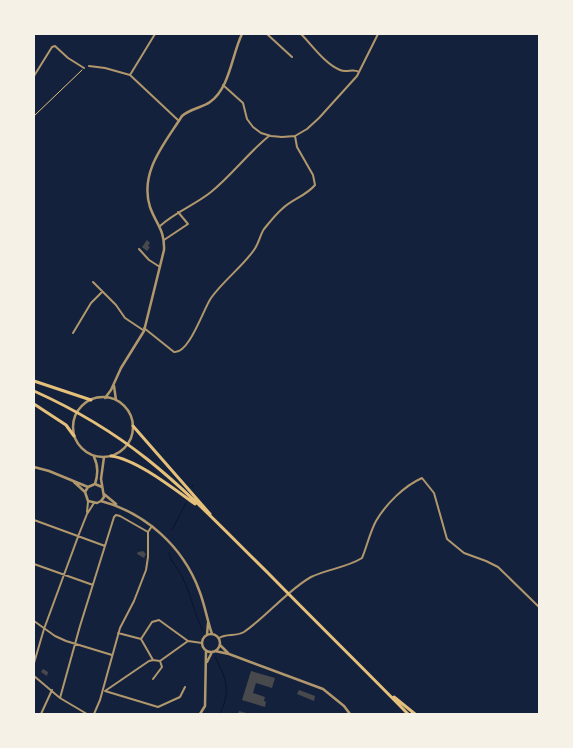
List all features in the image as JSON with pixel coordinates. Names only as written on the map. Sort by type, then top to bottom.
[{"type":"main road","points":[[34,381],[91,400]]},
{"type":"main road","points":[[34,391],[66,406],[122,441],[171,479],[407,714]]},
{"type":"main road","points":[[34,404],[66,425],[74,436]]},
{"type":"main road","points":[[133,426],[222,528]]},
{"type":"main road","points":[[112,456],[126,460],[155,476],[205,512]]},
{"type":"main road","points":[[380,686],[415,714]]},
{"type":"street","points":[[130,75],[155,34]]},
{"type":"street","points":[[105,398],[111,390],[120,368],[144,329],[160,267],[164,240],[160,226],[149,205],[149,174],[158,152],[179,121],[187,112],[210,102],[216,97],[228,75],[242,34]]},
{"type":"street","points":[[267,34],[292,57]]},
{"type":"street","points":[[301,34],[315,47],[322,57],[337,69],[359,72]]},
{"type":"street","points":[[372,34],[376,38]]},
{"type":"street","points":[[223,85],[242,103],[249,124],[261,133],[282,137],[295,136],[308,129],[359,72],[378,34]]},
{"type":"street","points":[[34,76],[52,47],[55,46],[84,68]]},
{"type":"street","points":[[89,66],[130,75],[179,121]]},
{"type":"street","points":[[160,226],[177,212],[212,191],[252,150],[270,135]]},
{"type":"street","points":[[93,282],[116,305],[125,318],[144,329],[174,352],[183,350],[210,300],[222,284],[255,249],[264,230],[292,200],[309,192],[315,185],[313,175],[297,147],[295,136]]},
{"type":"street","points":[[164,240],[188,224],[177,212]]},
{"type":"street","points":[[139,248],[149,260],[160,267]]},
{"type":"street","points":[[73,333],[91,303],[103,292]]},
{"type":"street","points":[[114,382],[116,401]]},
{"type":"street","points":[[94,456],[112,456],[126,447],[132,435],[132,419],[126,408],[116,401],[105,398],[91,400],[78,410],[74,419],[74,436],[80,446],[94,456],[97,462],[95,484]]},
{"type":"street","points":[[104,457],[102,464],[102,487],[104,494],[117,506]]},
{"type":"street","points":[[34,468],[49,471],[88,487]]},
{"type":"street","points":[[219,638],[227,634],[238,635],[244,632],[311,577],[346,566],[362,558],[372,529],[379,517],[411,483],[422,478],[434,492],[447,539],[464,553],[498,567],[539,607]]},
{"type":"street","points":[[73,482],[85,492],[88,501],[87,514]]},
{"type":"street","points":[[85,492],[88,487],[95,484],[102,487]]},
{"type":"street","points":[[101,501],[104,494]]},
{"type":"street","points":[[88,501],[94,503],[101,501],[117,506],[152,526],[170,543],[190,570],[202,597],[212,634]]},
{"type":"street","points":[[34,662],[78,536],[94,503]]},
{"type":"street","points":[[60,698],[93,585],[116,515],[148,532]]},
{"type":"street","points":[[34,520],[105,546]]},
{"type":"street","points":[[94,714],[104,691],[118,633],[134,601],[146,570],[148,532],[152,526]]},
{"type":"street","points":[[34,564],[93,585]]},
{"type":"street","points":[[141,639],[152,622],[156,620],[188,641],[202,643]]},
{"type":"street","points":[[34,621],[66,641],[112,656]]},
{"type":"street","points":[[202,643],[207,635],[208,622]]},
{"type":"street","points":[[118,633],[141,639],[153,660]]},
{"type":"street","points":[[207,635],[212,634],[219,638]]},
{"type":"street","points":[[219,638],[220,645],[230,654]]},
{"type":"street","points":[[104,691],[148,661],[160,661],[188,641]]},
{"type":"street","points":[[200,714],[205,706],[207,664],[206,651],[202,643]]},
{"type":"street","points":[[207,664],[220,645]]},
{"type":"street","points":[[206,651],[230,654],[323,689],[344,706],[350,714]]},
{"type":"street","points":[[153,679],[162,667],[160,661]]},
{"type":"street","points":[[34,676],[60,698],[87,714]]},
{"type":"street","points":[[104,691],[158,707],[180,697],[185,687]]},
{"type":"street","points":[[40,714],[52,690]]},
{"type":"street","points":[[78,714],[79,710]]},
{"type":"path","points":[[34,116],[84,68]]},
{"type":"building","points":[[147,240],[150,243],[148,246],[150,247],[147,251],[142,247]]},
{"type":"building","points":[[143,551],[146,554],[144,558],[137,554]]},
{"type":"building","points":[[43,669],[48,672],[47,676],[41,672]]},
{"type":"building","points":[[251,671],[275,678],[272,688],[256,683],[253,693],[265,697],[265,707],[242,700]]},
{"type":"building","points":[[299,690],[315,696],[314,701],[297,694]]},
{"type":"building","points":[[239,711],[250,714],[238,714]]},
{"type":"waterway","points":[[172,530],[186,503]]},
{"type":"waterway","points":[[169,553],[186,585],[203,631]]},
{"type":"waterway","points":[[215,657],[226,685],[226,698],[220,714]]}]
